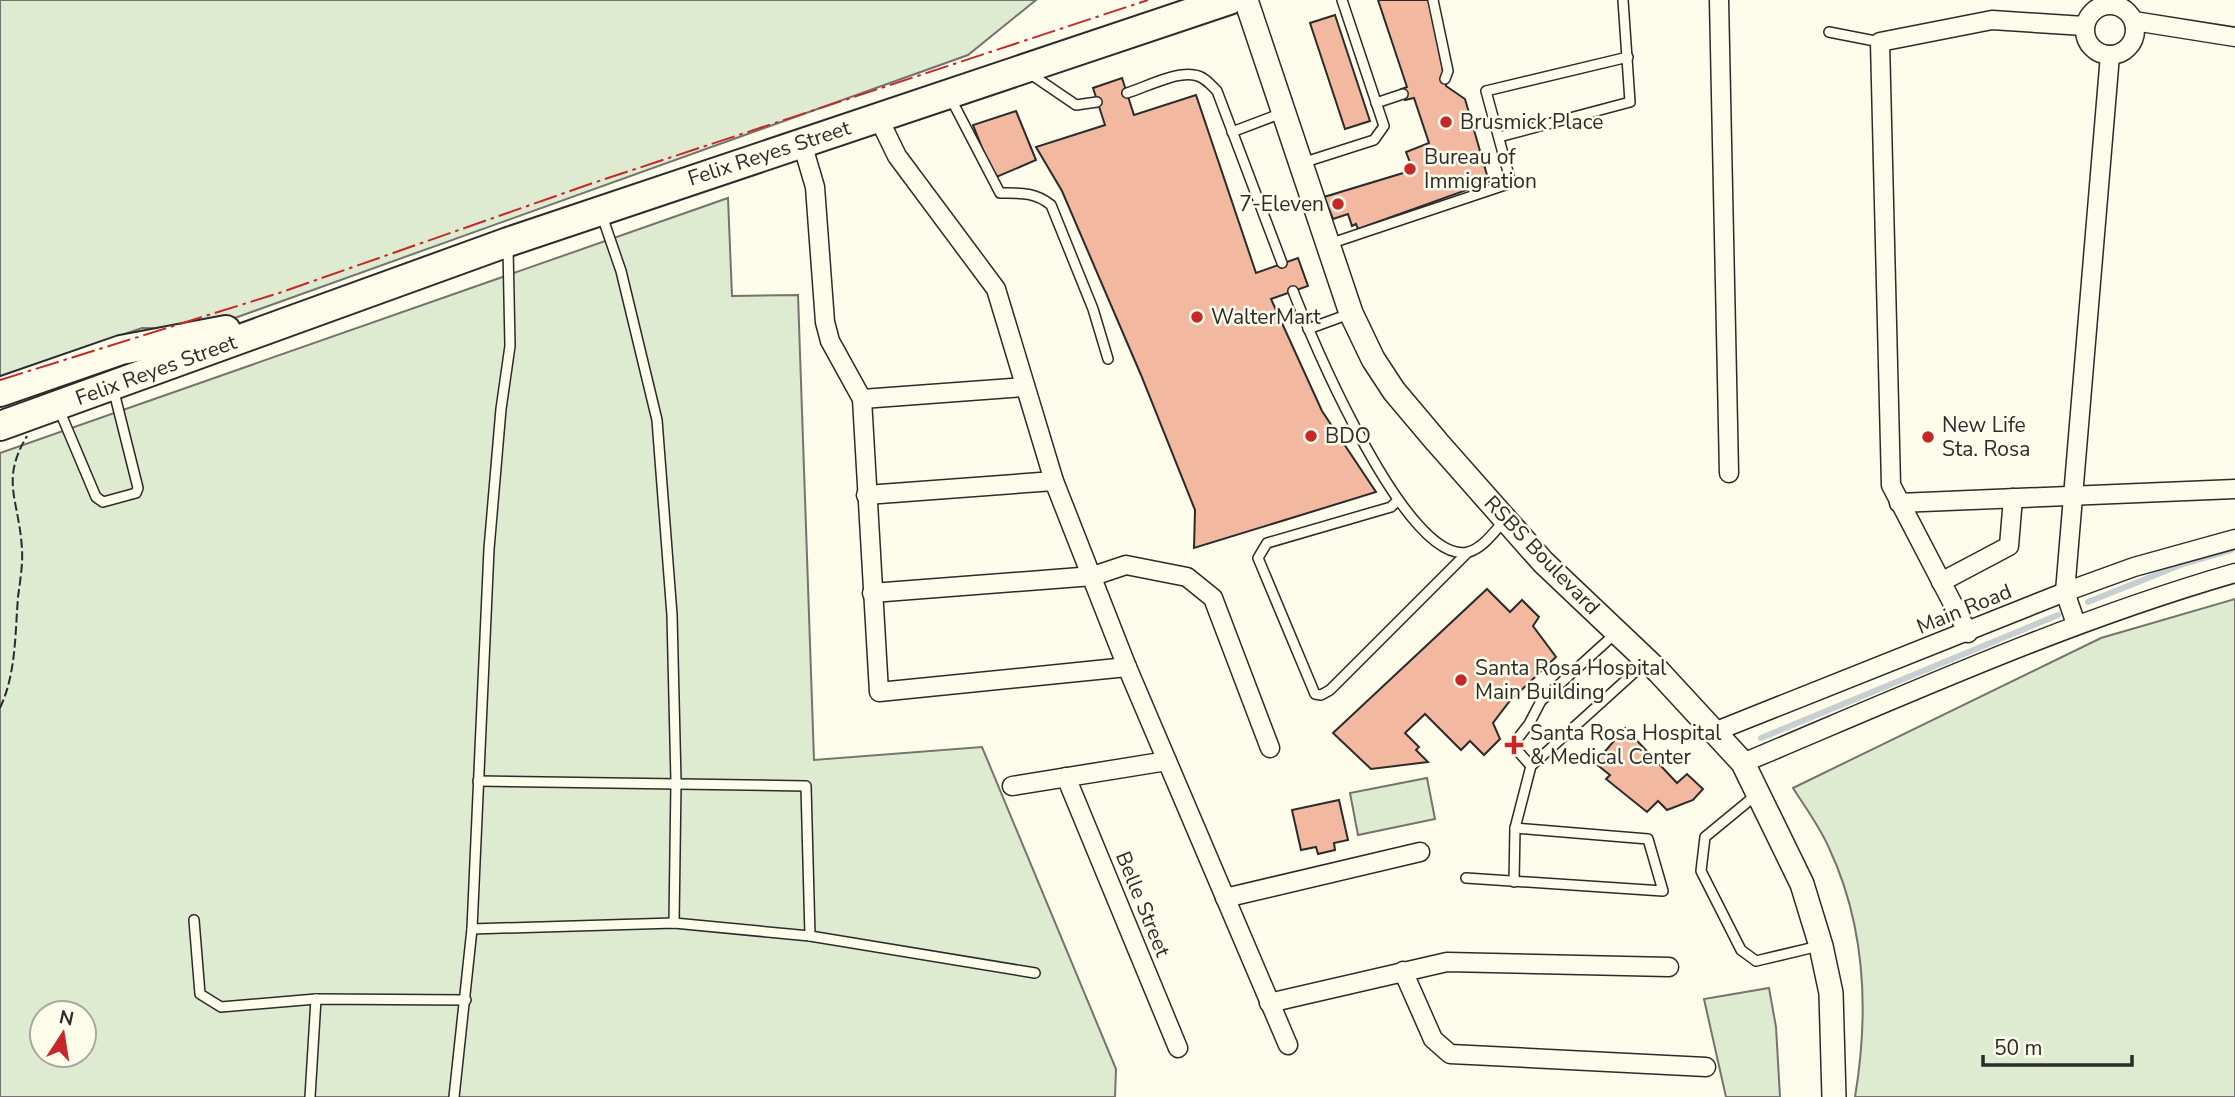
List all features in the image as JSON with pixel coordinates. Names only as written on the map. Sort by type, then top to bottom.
[{"type":"main road","name":"Felix Reyes Street","points":[[0,426],[508,242],[1230,0]]},
{"type":"main road","name":"Felix Reyes Street","points":[[0,392],[121,350],[311,313]]},
{"type":"street","name":"RSBS Boulevard","points":[[1246,0],[1351,313],[1373,359],[1394,391],[1543,562],[1618,632],[1743,763],[1802,884],[1821,946],[1831,993],[1834,1097]]},
{"type":"street","points":[[1719,0],[1729,473]]},
{"type":"street","points":[[2106,2],[2123,8],[2134,21],[2135,35],[2129,47],[2110,55],[2091,47],[2084,26],[2089,14],[2106,2]]},
{"type":"street","points":[[1968,633],[1891,485],[1880,42],[1992,20],[2084,26]]},
{"type":"street","points":[[2134,21],[2235,37]]},
{"type":"street","points":[[2076,624],[2065,592],[2110,55]]},
{"type":"street","points":[[878,117],[897,156],[996,289],[1054,481],[1127,667],[1288,1045]]},
{"type":"street","points":[[802,143],[815,187],[825,322],[830,341],[862,399],[879,692],[1127,667]]},
{"type":"street","points":[[862,399],[1024,387]]},
{"type":"street","points":[[866,495],[1054,481]]},
{"type":"street","points":[[1899,503],[2235,489]]},
{"type":"street","points":[[1941,582],[2009,546],[2013,498]]},
{"type":"street","name":"Main Road","points":[[1714,732],[1968,633],[2065,592],[2134,567],[2235,539]]},
{"type":"street","points":[[872,593],[1093,576],[1126,565],[1187,578],[1213,598],[1270,748]]},
{"type":"street","points":[[1743,763],[2076,624],[2146,598],[2235,573]]},
{"type":"street","points":[[1012,786],[1167,761]]},
{"type":"street","name":"Belle Street","points":[[1066,777],[1178,1048]]},
{"type":"street","points":[[1225,898],[1420,852]]},
{"type":"street","points":[[1269,1003],[1447,962],[1669,967]]},
{"type":"street","points":[[1403,971],[1433,1039],[1450,1054],[1706,1067]]},
{"type":"lane","points":[[1301,164],[1374,140],[1384,127],[1342,0]]},
{"type":"lane","points":[[1433,0],[1448,71],[1445,79]]},
{"type":"lane","points":[[1499,137],[1630,102],[1623,0]]},
{"type":"lane","points":[[1829,32],[1880,42]]},
{"type":"lane","points":[[1327,244],[1511,183],[1486,91],[1628,57]]},
{"type":"lane","points":[[1024,69],[1076,105],[1097,102]]},
{"type":"lane","points":[[1127,93],[1196,74],[1217,92],[1282,263]]},
{"type":"lane","points":[[948,94],[1000,193],[1025,193],[1040,197],[1051,205],[1093,309],[1108,359]]},
{"type":"lane","points":[[1376,103],[1403,94]]},
{"type":"lane","points":[[1232,132],[1282,113]]},
{"type":"lane","points":[[601,211],[621,271],[657,419],[672,615],[676,782],[674,923]]},
{"type":"lane","points":[[454,1097],[472,929],[489,549],[500,409],[510,346],[508,242]]},
{"type":"lane","points":[[1293,291],[1335,392],[1398,500],[1422,533],[1435,544],[1451,552],[1467,552]]},
{"type":"lane","points":[[1308,328],[1351,313]]},
{"type":"lane","points":[[58,405],[96,497],[103,502],[136,492],[138,488],[112,386]]},
{"type":"lane","points":[[1398,500],[1391,507],[1267,543],[1261,549],[1258,558],[1315,694],[1321,695],[1330,690],[1467,552],[1481,545],[1505,520]]},
{"type":"lane","points":[[1531,766],[1516,749],[1515,742],[1529,724],[1541,701],[1618,632]]},
{"type":"lane","points":[[1514,882],[1515,828],[1531,766],[1647,662]]},
{"type":"lane","points":[[478,781],[806,786],[810,936]]},
{"type":"lane","points":[[1758,793],[1704,837],[1701,871],[1741,950],[1756,961],[1821,946]]},
{"type":"lane","points":[[1466,878],[1663,891],[1648,839],[1515,828]]},
{"type":"lane","points":[[194,920],[200,994],[221,1007],[316,999],[466,1000]]},
{"type":"lane","points":[[472,929],[674,923],[810,936],[1035,973]]},
{"type":"lane","points":[[310,1097],[316,999]]},
{"type":"green space","points":[[0,0],[1036,0],[968,55],[204,329],[142,328],[0,377]]},
{"type":"green space","points":[[728,198],[732,296],[798,295],[814,760],[982,747],[1116,1069],[1115,1097],[0,1097],[0,453]]},
{"type":"green space","points":[[2235,599],[2235,1097],[1855,1097],[1863,1002],[1851,908],[1829,848],[1793,788],[2101,638]]},
{"type":"green space","points":[[1427,778],[1435,819],[1358,835],[1350,793]]},
{"type":"green space","points":[[1769,988],[1776,1027],[1780,1097],[1726,1097],[1704,999]]},
{"type":"building","name":"Brusmick Place","points":[[1378,0],[1429,0],[1446,86],[1465,99],[1489,182],[1358,229],[1356,224],[1352,226],[1348,214],[1333,219],[1324,197],[1413,170],[1406,152],[1429,143],[1414,98],[1405,100],[1401,89],[1407,87]]},
{"type":"building","points":[[1335,15],[1370,121],[1345,129],[1310,23]]},
{"type":"building","name":"WalterMart","points":[[1122,78],[1134,115],[1196,95],[1256,273],[1298,258],[1308,286],[1271,299],[1322,411],[1376,492],[1194,548],[1195,510],[1141,375],[1062,191],[1036,147],[1105,125],[1093,88]]},
{"type":"building","points":[[1016,111],[1036,160],[994,178],[973,125]]},
{"type":"building","name":"Santa Rosa Hospital Main Building","points":[[1487,589],[1510,612],[1522,600],[1539,617],[1533,626],[1556,657],[1509,702],[1493,723],[1500,739],[1484,755],[1470,741],[1461,750],[1425,714],[1405,733],[1419,747],[1416,750],[1428,762],[1371,769],[1333,733]]},
{"type":"building","points":[[1625,728],[1677,783],[1687,774],[1703,789],[1693,800],[1667,810],[1658,801],[1647,812],[1606,779],[1610,775],[1595,763]]},
{"type":"building","points":[[1339,800],[1348,840],[1334,843],[1335,850],[1318,854],[1316,847],[1301,850],[1292,810]]},
{"type":"waterway","points":[[2088,602],[2183,564],[2231,550]]},
{"type":"waterway","points":[[1761,738],[2058,615]]},
{"type":"fence","points":[[0,708],[12,668],[22,561],[13,491],[14,466],[27,436]]},
{"type":"power","points":[[0,380],[279,293],[593,183],[1148,0]]},
{"type":"place","name":"Brusmick Place","points":[[1446,122]]},
{"type":"place","name":"Bureau of Immigration","points":[[1410,169]]},
{"type":"place","name":"7-Eleven","points":[[1338,204]]},
{"type":"place","name":"WalterMart","points":[[1197,317]]},
{"type":"place","name":"BDO","points":[[1311,436]]},
{"type":"place","name":"New Life Sta. Rosa","points":[[1928,437]]},
{"type":"place","name":"Santa Rosa Hospital Main Building","points":[[1461,680]]},
{"type":"place","name":"Santa Rosa Hospital & Medical Center","points":[[1514,745]]}]
